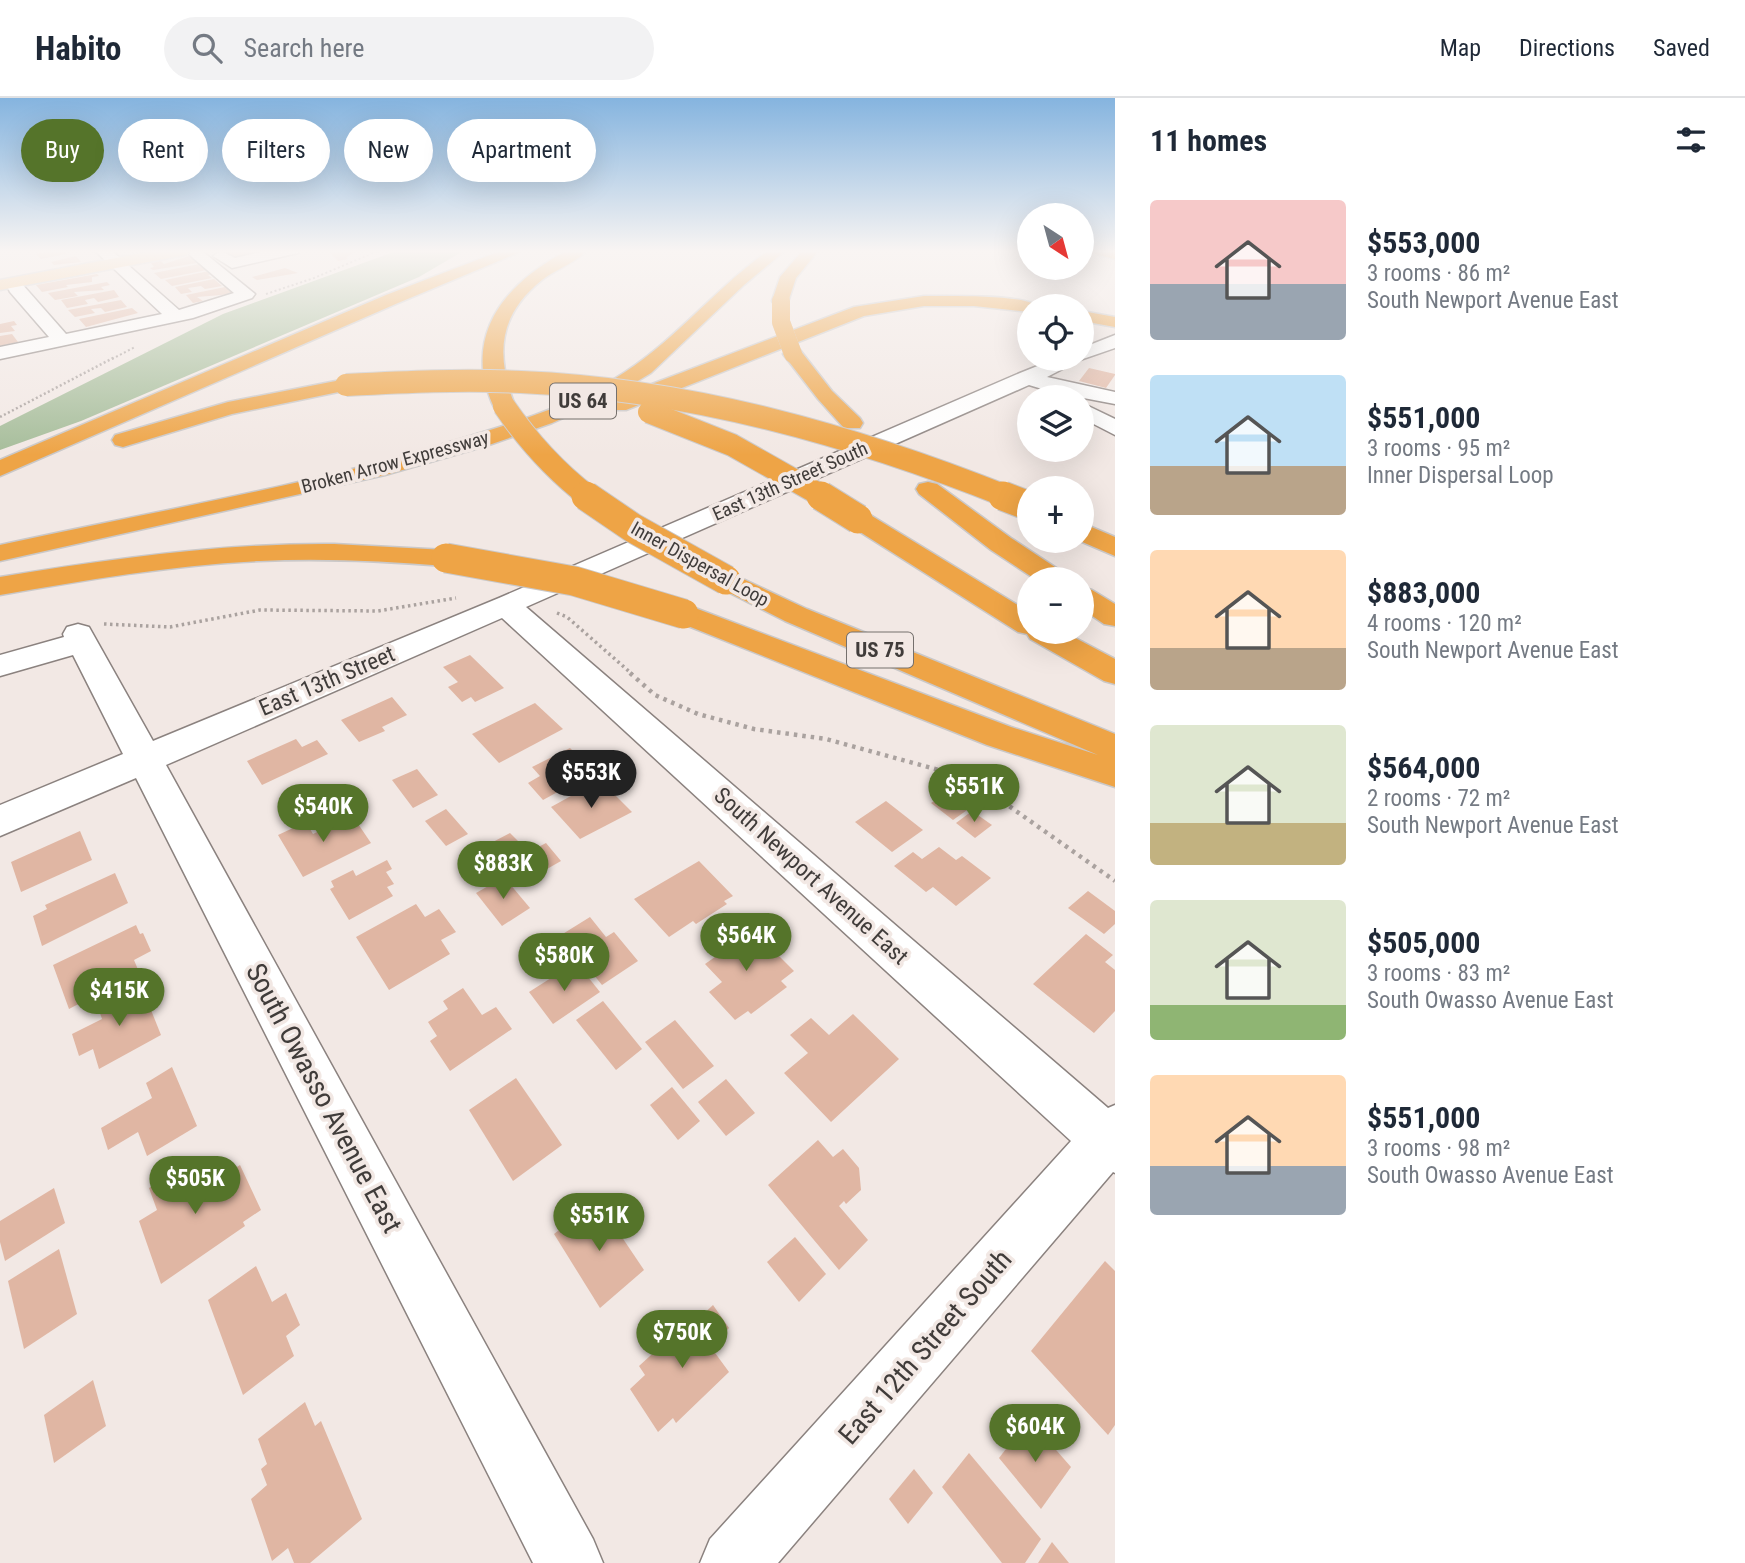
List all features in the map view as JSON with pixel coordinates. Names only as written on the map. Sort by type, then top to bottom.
[{"type":"highway","points":[[0,469],[347,318]]},
{"type":"highway","name":"Inner Dispersal Loop","points":[[501,318],[496,327],[490,362],[498,393],[513,422],[567,480],[637,530],[726,580],[796,615],[1115,748]]},
{"type":"highway","name":"Broken Arrow Expressway","points":[[0,553],[426,459],[494,436],[619,385],[671,349],[702,318]]},
{"type":"highway","points":[[781,318],[793,354],[825,395],[852,423],[928,489],[1036,567]]},
{"type":"highway","points":[[346,478],[489,450],[554,429],[841,318]]},
{"type":"highway","points":[[1094,319],[1115,323]]},
{"type":"highway","points":[[0,487],[177,422],[291,395],[347,387],[444,379],[518,381],[615,389],[718,405],[793,422],[873,446],[956,475],[1017,501]]},
{"type":"highway","points":[[347,387],[506,387],[594,398],[639,409],[696,428],[751,452],[917,558],[1017,618]]},
{"type":"highway","points":[[1094,537],[1115,548]]},
{"type":"highway","points":[[0,586],[120,567],[257,553],[338,552],[446,558],[574,581],[684,614],[999,736],[1115,774]]},
{"type":"highway","points":[[1094,604],[1115,617]]},
{"type":"highway","points":[[1063,644],[1115,673]]},
{"type":"street","points":[[39,318],[61,340]]},
{"type":"street","points":[[0,353],[164,318]]},
{"type":"street","points":[[1094,350],[1115,341]]},
{"type":"street","name":"East 13th Street South","points":[[507,605],[1042,371]]},
{"type":"street","points":[[1027,377],[1043,385]]},
{"type":"street","points":[[1094,393],[1115,398]]},
{"type":"street","points":[[1094,416],[1115,428]]},
{"type":"street","name":"East 13th Street","points":[[145,758],[507,605]]},
{"type":"street","name":"South Newport Avenue East","points":[[507,605],[1112,1139]]},
{"type":"street","name":"South Owasso Avenue East","points":[[0,666],[80,638],[569,1563]]},
{"type":"street","points":[[0,821],[145,758]]},
{"type":"street","name":"East 12th Street South","points":[[734,1563],[1112,1139]]},
{"type":"green space","points":[[214,318],[322,318],[81,421],[0,450],[0,426]]},
{"type":"building","points":[[82,318],[118,318],[86,327],[79,319]]},
{"type":"building","points":[[14,321],[17,325],[11,326],[15,331],[0,333],[0,324]]},
{"type":"building","points":[[12,334],[18,342],[0,346],[0,336]]},
{"type":"building","points":[[1094,369],[1115,374],[1106,388],[1079,381],[1087,371]]},
{"type":"building","points":[[470,655],[504,688],[475,702],[471,697],[462,702],[448,687],[458,682],[443,667]]},
{"type":"building","points":[[392,697],[407,715],[382,727],[385,731],[359,742],[341,720]]},
{"type":"building","points":[[535,703],[563,729],[499,763],[472,734]]},
{"type":"building","points":[[296,739],[302,747],[317,740],[328,754],[262,785],[247,761]]},
{"type":"building","points":[[570,748],[594,772],[543,800],[528,783],[540,776],[532,767]]},
{"type":"building","points":[[417,769],[438,795],[413,808],[392,780]]},
{"type":"building","points":[[600,780],[632,812],[580,839],[551,807]]},
{"type":"building","points":[[948,792],[970,808],[953,820],[931,803]]},
{"type":"building","points":[[886,801],[923,830],[892,852],[855,822]]},
{"type":"building","points":[[446,809],[468,834],[446,846],[425,821]]},
{"type":"building","points":[[972,811],[992,825],[975,838],[956,823]]},
{"type":"building","points":[[352,815],[371,843],[303,877],[278,835],[306,822],[313,834]]},
{"type":"building","points":[[80,831],[92,860],[21,892],[11,862]]},
{"type":"building","points":[[510,833],[529,852],[546,843],[561,861],[519,885],[489,844]]},
{"type":"building","points":[[939,847],[956,860],[962,856],[991,878],[956,906],[933,887],[926,892],[894,866],[913,852],[922,859]]},
{"type":"building","points":[[387,860],[392,869],[386,872],[394,884],[387,887],[393,896],[349,920],[330,889],[334,887],[331,881],[353,870],[356,876]]},
{"type":"building","points":[[699,861],[733,896],[724,901],[727,904],[696,924],[693,921],[669,937],[634,899]]},
{"type":"building","points":[[115,873],[128,903],[42,946],[33,916],[47,909],[45,905]]},
{"type":"building","points":[[504,877],[530,908],[502,926],[476,893]]},
{"type":"building","points":[[1088,891],[1115,911],[1115,924],[1104,934],[1068,908]]},
{"type":"building","points":[[416,904],[425,917],[439,909],[456,932],[441,940],[450,954],[389,990],[356,937]]},
{"type":"building","points":[[590,917],[606,937],[614,932],[638,961],[602,985],[561,935]]},
{"type":"building","points":[[136,925],[151,951],[134,960],[139,972],[69,1009],[53,965]]},
{"type":"building","points":[[734,927],[744,937],[753,930],[794,971],[781,981],[787,987],[751,1014],[748,1011],[735,1020],[709,992],[722,982],[705,964],[722,952],[712,942]]},
{"type":"building","points":[[1086,934],[1113,955],[1105,962],[1115,970],[1115,1011],[1094,1033],[1033,984]]},
{"type":"building","points":[[576,962],[600,992],[553,1024],[529,992]]},
{"type":"building","points":[[141,985],[161,1035],[99,1069],[93,1049],[79,1056],[72,1034],[102,1019],[98,1007]]},
{"type":"building","points":[[463,988],[482,1015],[496,1007],[512,1029],[450,1071],[430,1041],[437,1036],[428,1022],[448,1009],[443,1001]]},
{"type":"building","points":[[603,1001],[642,1049],[616,1070],[576,1020]]},
{"type":"building","points":[[853,1014],[899,1059],[831,1122],[784,1073],[808,1053],[790,1035],[811,1018],[829,1035]]},
{"type":"building","points":[[675,1020],[714,1066],[683,1089],[645,1042]]},
{"type":"building","points":[[172,1067],[197,1126],[147,1156],[138,1132],[108,1150],[101,1128],[152,1098],[146,1083]]},
{"type":"building","points":[[516,1078],[562,1145],[513,1181],[469,1110]]},
{"type":"building","points":[[726,1079],[755,1113],[726,1136],[698,1102]]},
{"type":"building","points":[[672,1087],[700,1121],[678,1140],[650,1105]]},
{"type":"building","points":[[818,1140],[833,1157],[843,1149],[859,1168],[861,1190],[846,1204],[844,1201],[839,1206],[868,1240],[839,1270],[768,1185]]},
{"type":"building","points":[[192,1160],[201,1182],[220,1169],[223,1176],[240,1165],[261,1210],[243,1222],[245,1226],[161,1284],[139,1221],[157,1210],[149,1188]]},
{"type":"building","points":[[54,1188],[65,1223],[5,1261],[0,1242],[0,1221]]},
{"type":"building","points":[[597,1200],[644,1270],[600,1308],[554,1234]]},
{"type":"building","points":[[795,1237],[826,1274],[799,1302],[767,1262]]},
{"type":"building","points":[[59,1249],[77,1314],[24,1349],[8,1281]]},
{"type":"building","points":[[1105,1261],[1115,1271],[1115,1425],[1108,1435],[1031,1351]]},
{"type":"building","points":[[256,1266],[272,1302],[286,1293],[300,1325],[286,1336],[294,1356],[243,1395],[208,1300]]},
{"type":"building","points":[[713,1305],[729,1328],[710,1346],[729,1372],[676,1423],[673,1418],[658,1432],[630,1389],[645,1375],[639,1366],[694,1316],[696,1321]]},
{"type":"building","points":[[93,1380],[106,1426],[54,1463],[44,1415]]},
{"type":"building","points":[[305,1402],[315,1426],[321,1421],[362,1519],[310,1563],[294,1563],[288,1548],[272,1561],[251,1499],[267,1485],[261,1469],[267,1464],[258,1439]]},
{"type":"building","points":[[1029,1419],[1071,1467],[1041,1509],[999,1458]]},
{"type":"building","points":[[969,1453],[1041,1539],[1025,1563],[1002,1563],[942,1487]]},
{"type":"building","points":[[914,1469],[933,1493],[908,1524],[889,1499]]},
{"type":"building","points":[[1052,1542],[1069,1563],[1038,1563]]}]
